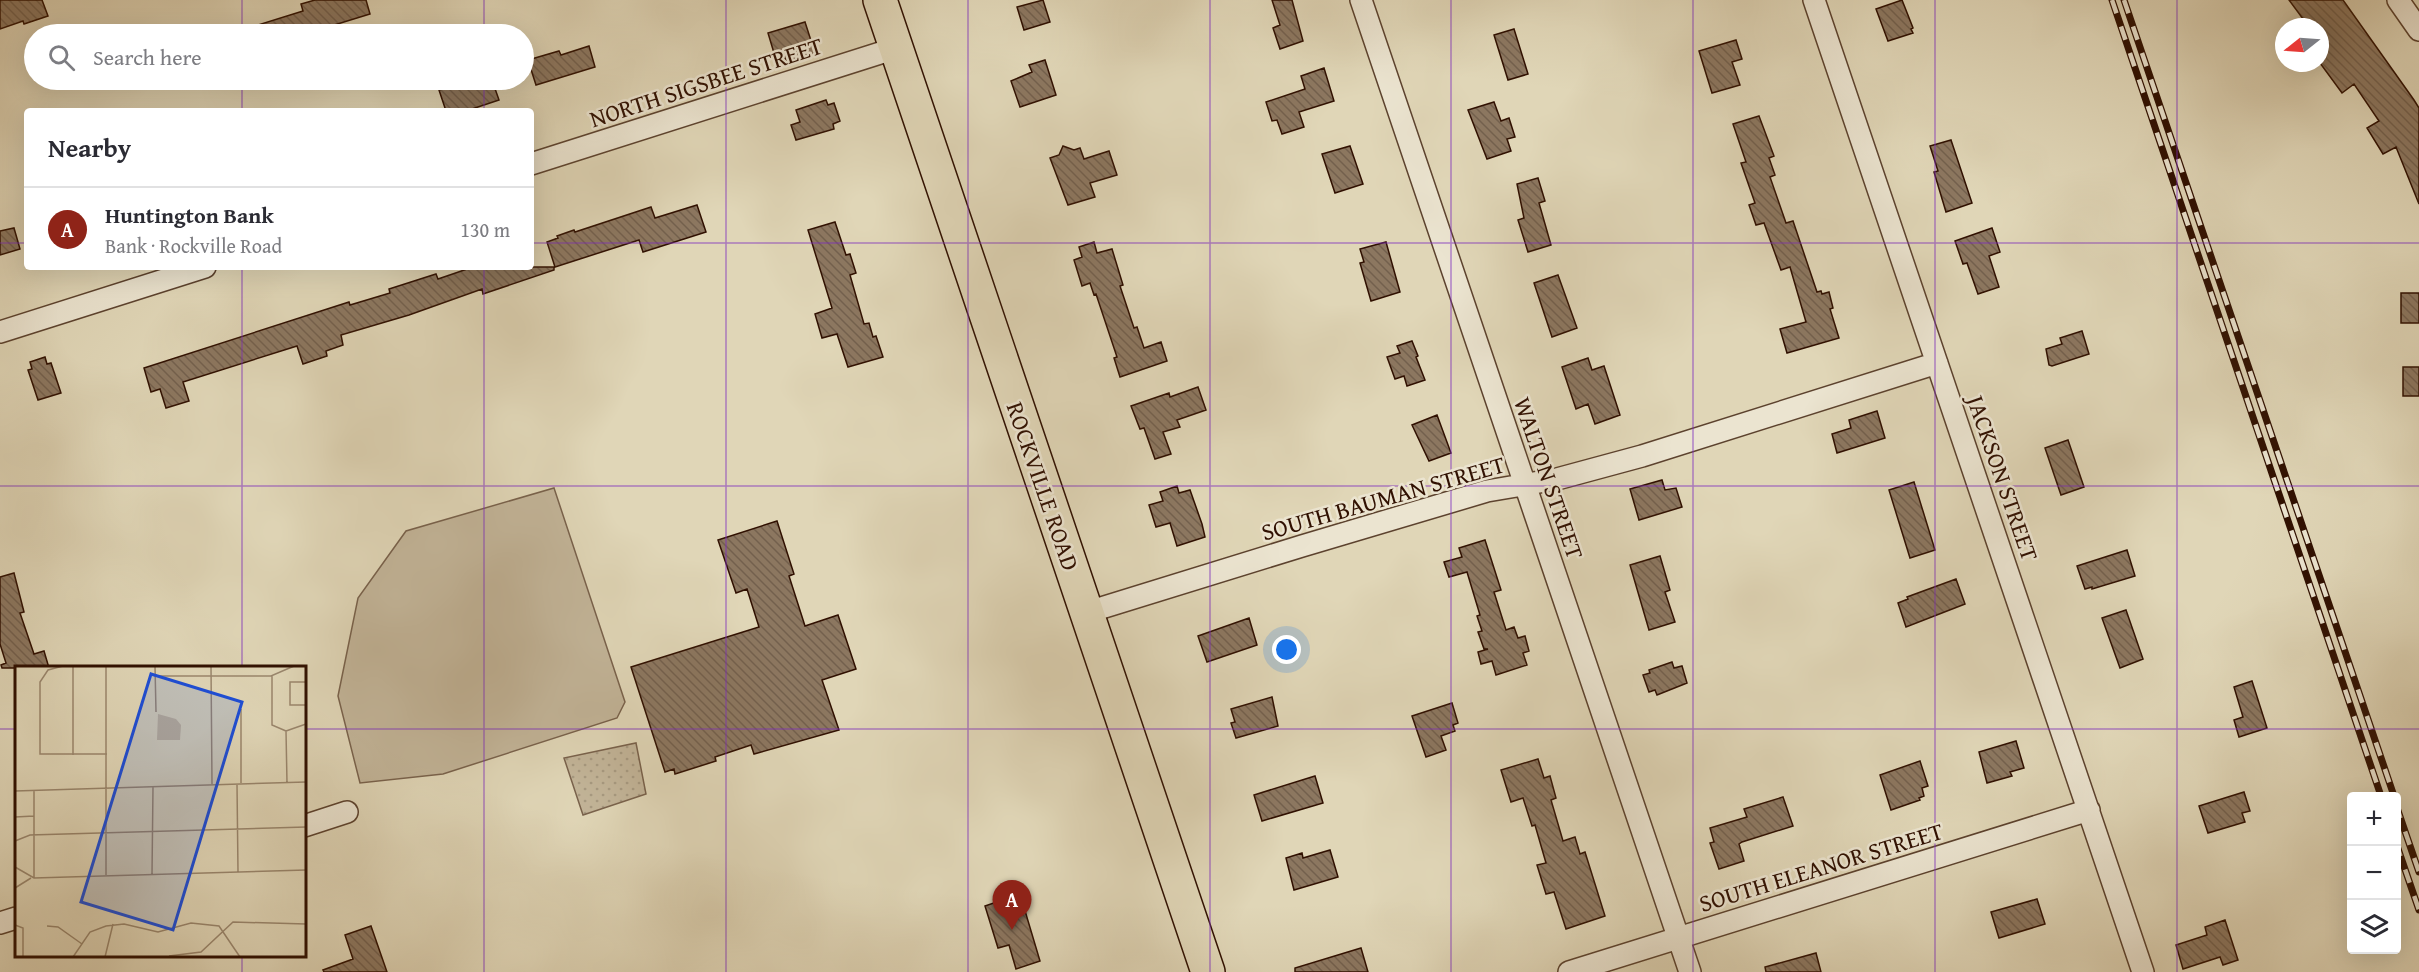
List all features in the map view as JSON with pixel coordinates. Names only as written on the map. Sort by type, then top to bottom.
[{"type":"main road","name":"ROCKVILLE ROAD","points":[[880,0],[1208,972]]},
{"type":"street","name":"WALTON STREET","points":[[1361,0],[1690,972]]},
{"type":"street","name":"JACKSON STREET","points":[[1814,0],[2143,972]]},
{"type":"street","points":[[2398,0],[2419,30]]},
{"type":"street","name":"NORTH SIGSBEE STREET","points":[[534,163],[896,48]]},
{"type":"street","points":[[0,332],[196,270]]},
{"type":"street","name":"SOUTH BAUMAN STREET","points":[[1085,613],[1487,491],[1524,485],[1642,456],[1936,363]]},
{"type":"street","name":"SOUTH ELEANOR STREET","points":[[1569,972],[2088,810]]},
{"type":"street","points":[[306,825],[347,812]]},
{"type":"shaded area","points":[[554,488],[625,702],[617,718],[443,774],[360,783],[338,696],[358,598],[406,531]]},
{"type":"shaded area","points":[[636,743],[646,794],[583,815],[564,758]]},
{"type":"building","points":[[0,0],[42,0],[48,16],[0,29]]},
{"type":"building","points":[[315,0],[366,0],[370,14],[338,24],[261,24],[303,11],[301,4]]},
{"type":"building","points":[[1043,0],[1050,22],[1024,30],[1017,7]]},
{"type":"building","points":[[1272,0],[1292,0],[1303,41],[1280,49],[1273,28],[1280,25]]},
{"type":"building","points":[[1902,0],[1913,33],[1888,41],[1876,9]]},
{"type":"building","points":[[2289,0],[2343,0],[2414,100],[2419,108],[2419,204],[2396,147],[2383,154],[2367,128],[2379,121],[2354,84],[2342,93],[2327,72],[2329,72],[2329,18],[2302,18]]},
{"type":"building","points":[[805,22],[815,53],[786,61],[782,50],[774,53],[768,33]]},
{"type":"building","points":[[1514,29],[1528,74],[1508,80],[1494,35]]},
{"type":"building","points":[[1736,40],[1742,59],[1732,62],[1740,85],[1712,93],[1699,51]]},
{"type":"building","points":[[589,46],[595,67],[536,85],[534,58],[559,51],[561,55]]},
{"type":"building","points":[[1045,60],[1056,95],[1020,107],[1011,81],[1032,72],[1029,65]]},
{"type":"building","points":[[1324,68],[1334,101],[1299,112],[1304,127],[1282,134],[1277,120],[1272,121],[1266,102],[1305,89],[1301,76]]},
{"type":"building","points":[[439,90],[496,90],[499,100],[475,108],[445,108]]},
{"type":"building","points":[[826,100],[828,105],[834,103],[840,121],[833,124],[834,129],[796,140],[791,125],[800,122],[796,110]]},
{"type":"building","points":[[1494,102],[1501,121],[1509,118],[1515,137],[1507,139],[1511,151],[1487,159],[1468,110]]},
{"type":"building","points":[[1759,116],[1774,156],[1769,158],[1775,175],[1770,177],[1786,223],[1793,221],[1817,292],[1821,291],[1822,294],[1829,292],[1833,308],[1830,309],[1839,338],[1787,353],[1780,329],[1806,322],[1790,267],[1781,270],[1764,223],[1756,225],[1749,205],[1755,203],[1741,163],[1746,162],[1733,124]]},
{"type":"building","points":[[1951,140],[1972,203],[1946,212],[1934,172],[1938,171],[1930,146]]},
{"type":"building","points":[[1063,146],[1074,150],[1080,148],[1084,159],[1109,151],[1117,175],[1090,183],[1095,197],[1068,205],[1050,158],[1059,155]]},
{"type":"building","points":[[1350,146],[1363,184],[1335,193],[1322,154]]},
{"type":"building","points":[[1538,178],[1545,201],[1539,203],[1551,245],[1528,252],[1518,220],[1524,218],[1517,184]]},
{"type":"building","points":[[697,205],[706,232],[643,252],[639,240],[555,267],[547,242],[558,238],[557,236],[651,207],[655,218]]},
{"type":"building","points":[[835,222],[846,255],[850,254],[856,273],[850,275],[864,324],[869,323],[883,357],[848,367],[837,334],[822,338],[815,314],[832,308],[808,230]]},
{"type":"building","points":[[14,228],[20,249],[0,255],[0,231]]},
{"type":"building","points":[[1992,228],[2000,252],[1989,256],[1999,287],[1978,294],[1967,263],[1963,264],[1955,241]]},
{"type":"building","points":[[1094,242],[1097,253],[1112,249],[1123,285],[1120,286],[1134,328],[1137,327],[1144,348],[1161,342],[1167,361],[1120,377],[1114,358],[1117,357],[1096,294],[1094,295],[1090,283],[1082,286],[1074,260],[1082,257],[1079,247]]},
{"type":"building","points":[[1386,242],[1400,292],[1371,301],[1360,263],[1364,262],[1360,249]]},
{"type":"building","points":[[534,267],[554,267],[554,270],[483,294],[482,289],[409,315],[341,335],[343,345],[326,351],[327,356],[303,364],[297,346],[183,382],[189,401],[166,408],[160,389],[151,392],[144,368],[349,302],[350,305],[390,293],[389,289],[436,274],[438,279],[464,270],[534,270]]},
{"type":"building","points":[[1558,275],[1577,328],[1552,337],[1534,283]]},
{"type":"building","points":[[2401,293],[2419,293],[2419,323],[2401,323]]},
{"type":"building","points":[[2082,331],[2089,354],[2049,365],[2046,349],[2062,344],[2060,338]]},
{"type":"building","points":[[1412,341],[1425,380],[1407,386],[1404,376],[1395,379],[1387,357],[1400,353],[1397,346]]},
{"type":"building","points":[[45,357],[47,364],[51,363],[61,393],[38,400],[28,370],[32,369],[30,362]]},
{"type":"building","points":[[1588,358],[1592,370],[1604,366],[1620,415],[1595,424],[1588,404],[1576,409],[1562,367]]},
{"type":"building","points":[[2403,367],[2419,367],[2419,396],[2403,396]]},
{"type":"building","points":[[1198,387],[1206,410],[1177,420],[1180,427],[1163,432],[1171,454],[1155,459],[1144,428],[1140,429],[1131,406],[1169,393],[1170,397]]},
{"type":"building","points":[[1877,411],[1885,438],[1837,453],[1832,434],[1851,428],[1849,420]]},
{"type":"building","points":[[1437,415],[1451,453],[1429,461],[1412,425]]},
{"type":"building","points":[[2068,440],[2084,487],[2061,495],[2045,448]]},
{"type":"building","points":[[1662,480],[1665,490],[1676,488],[1682,507],[1639,520],[1630,489]]},
{"type":"building","points":[[1914,482],[1935,550],[1910,558],[1889,490]]},
{"type":"building","points":[[1177,486],[1179,493],[1190,490],[1205,537],[1177,546],[1170,523],[1156,527],[1149,505],[1163,501],[1160,492]]},
{"type":"building","points":[[777,521],[794,574],[789,576],[805,626],[838,615],[856,669],[822,680],[839,730],[754,754],[751,745],[715,757],[716,761],[675,774],[674,769],[665,772],[631,667],[759,627],[747,589],[736,593],[718,540]]},
{"type":"building","points":[[1485,540],[1501,590],[1494,592],[1506,630],[1514,627],[1518,638],[1525,636],[1529,651],[1523,653],[1527,665],[1496,675],[1492,661],[1481,664],[1478,652],[1488,649],[1484,649],[1478,632],[1482,631],[1477,616],[1480,615],[1467,572],[1449,577],[1444,562],[1462,557],[1459,548]]},
{"type":"building","points":[[2127,550],[2135,576],[2085,589],[2077,566]]},
{"type":"building","points":[[1660,556],[1670,590],[1665,592],[1675,622],[1649,630],[1630,565]]},
{"type":"building","points":[[14,573],[24,612],[20,613],[34,654],[44,651],[48,666],[2,668],[1,665],[6,663],[0,644],[0,577]]},
{"type":"building","points":[[1956,579],[1965,604],[1906,627],[1898,603],[1908,599],[1907,597]]},
{"type":"building","points":[[2126,610],[2143,659],[2120,668],[2102,618]]},
{"type":"building","points":[[1249,618],[1257,645],[1207,662],[1198,636]]},
{"type":"building","points":[[1672,662],[1674,668],[1682,666],[1687,683],[1657,695],[1655,690],[1649,692],[1643,675],[1650,673],[1649,670]]},
{"type":"building","points":[[2252,681],[2267,728],[2239,737],[2234,720],[2243,717],[2234,687]]},
{"type":"building","points":[[1272,697],[1278,726],[1236,738],[1231,723],[1235,722],[1231,709]]},
{"type":"building","points":[[1452,703],[1458,723],[1453,725],[1455,731],[1441,736],[1446,750],[1426,757],[1412,716]]},
{"type":"building","points":[[2016,741],[2024,768],[2010,772],[2012,776],[1987,783],[1979,752]]},
{"type":"building","points":[[1538,759],[1544,778],[1550,776],[1556,798],[1551,800],[1563,841],[1575,837],[1580,854],[1585,852],[1605,916],[1566,929],[1554,892],[1546,894],[1537,865],[1546,863],[1535,825],[1532,826],[1523,798],[1511,802],[1501,770]]},
{"type":"building","points":[[1920,761],[1928,786],[1922,788],[1924,796],[1919,798],[1920,800],[1891,810],[1880,775]]},
{"type":"building","points":[[1315,776],[1323,803],[1262,821],[1254,795]]},
{"type":"building","points":[[2244,792],[2250,811],[2242,813],[2245,822],[2208,833],[2199,806]]},
{"type":"building","points":[[1783,797],[1793,826],[1742,842],[1739,844],[1744,861],[1719,869],[1710,843],[1714,842],[1710,828],[1747,817],[1744,809]]},
{"type":"building","points":[[1330,850],[1338,877],[1294,890],[1286,858],[1302,853],[1303,858]]},
{"type":"building","points":[[1020,894],[1040,961],[1016,969],[1009,945],[998,948],[985,906]]},
{"type":"building","points":[[2037,899],[2045,924],[1999,938],[1991,912]]},
{"type":"building","points":[[2225,920],[2238,960],[2223,965],[2220,957],[2183,969],[2176,945],[2207,935],[2205,927]]},
{"type":"building","points":[[371,926],[387,972],[324,972],[323,970],[353,959],[345,935]]},
{"type":"building","points":[[1361,948],[1368,972],[1295,972],[1295,968]]},
{"type":"building","points":[[1816,953],[1821,972],[1766,972],[1765,967]]},
{"type":"railway","points":[[2112,0],[2380,792]]},
{"type":"railway","points":[[2124,0],[2393,792]]},
{"type":"railway","points":[[2401,820],[2419,872]]},
{"type":"railway","points":[[2397,846],[2419,910]]},
{"type":"place","name":"Huntington Bank","points":[[1012,930]]}]
